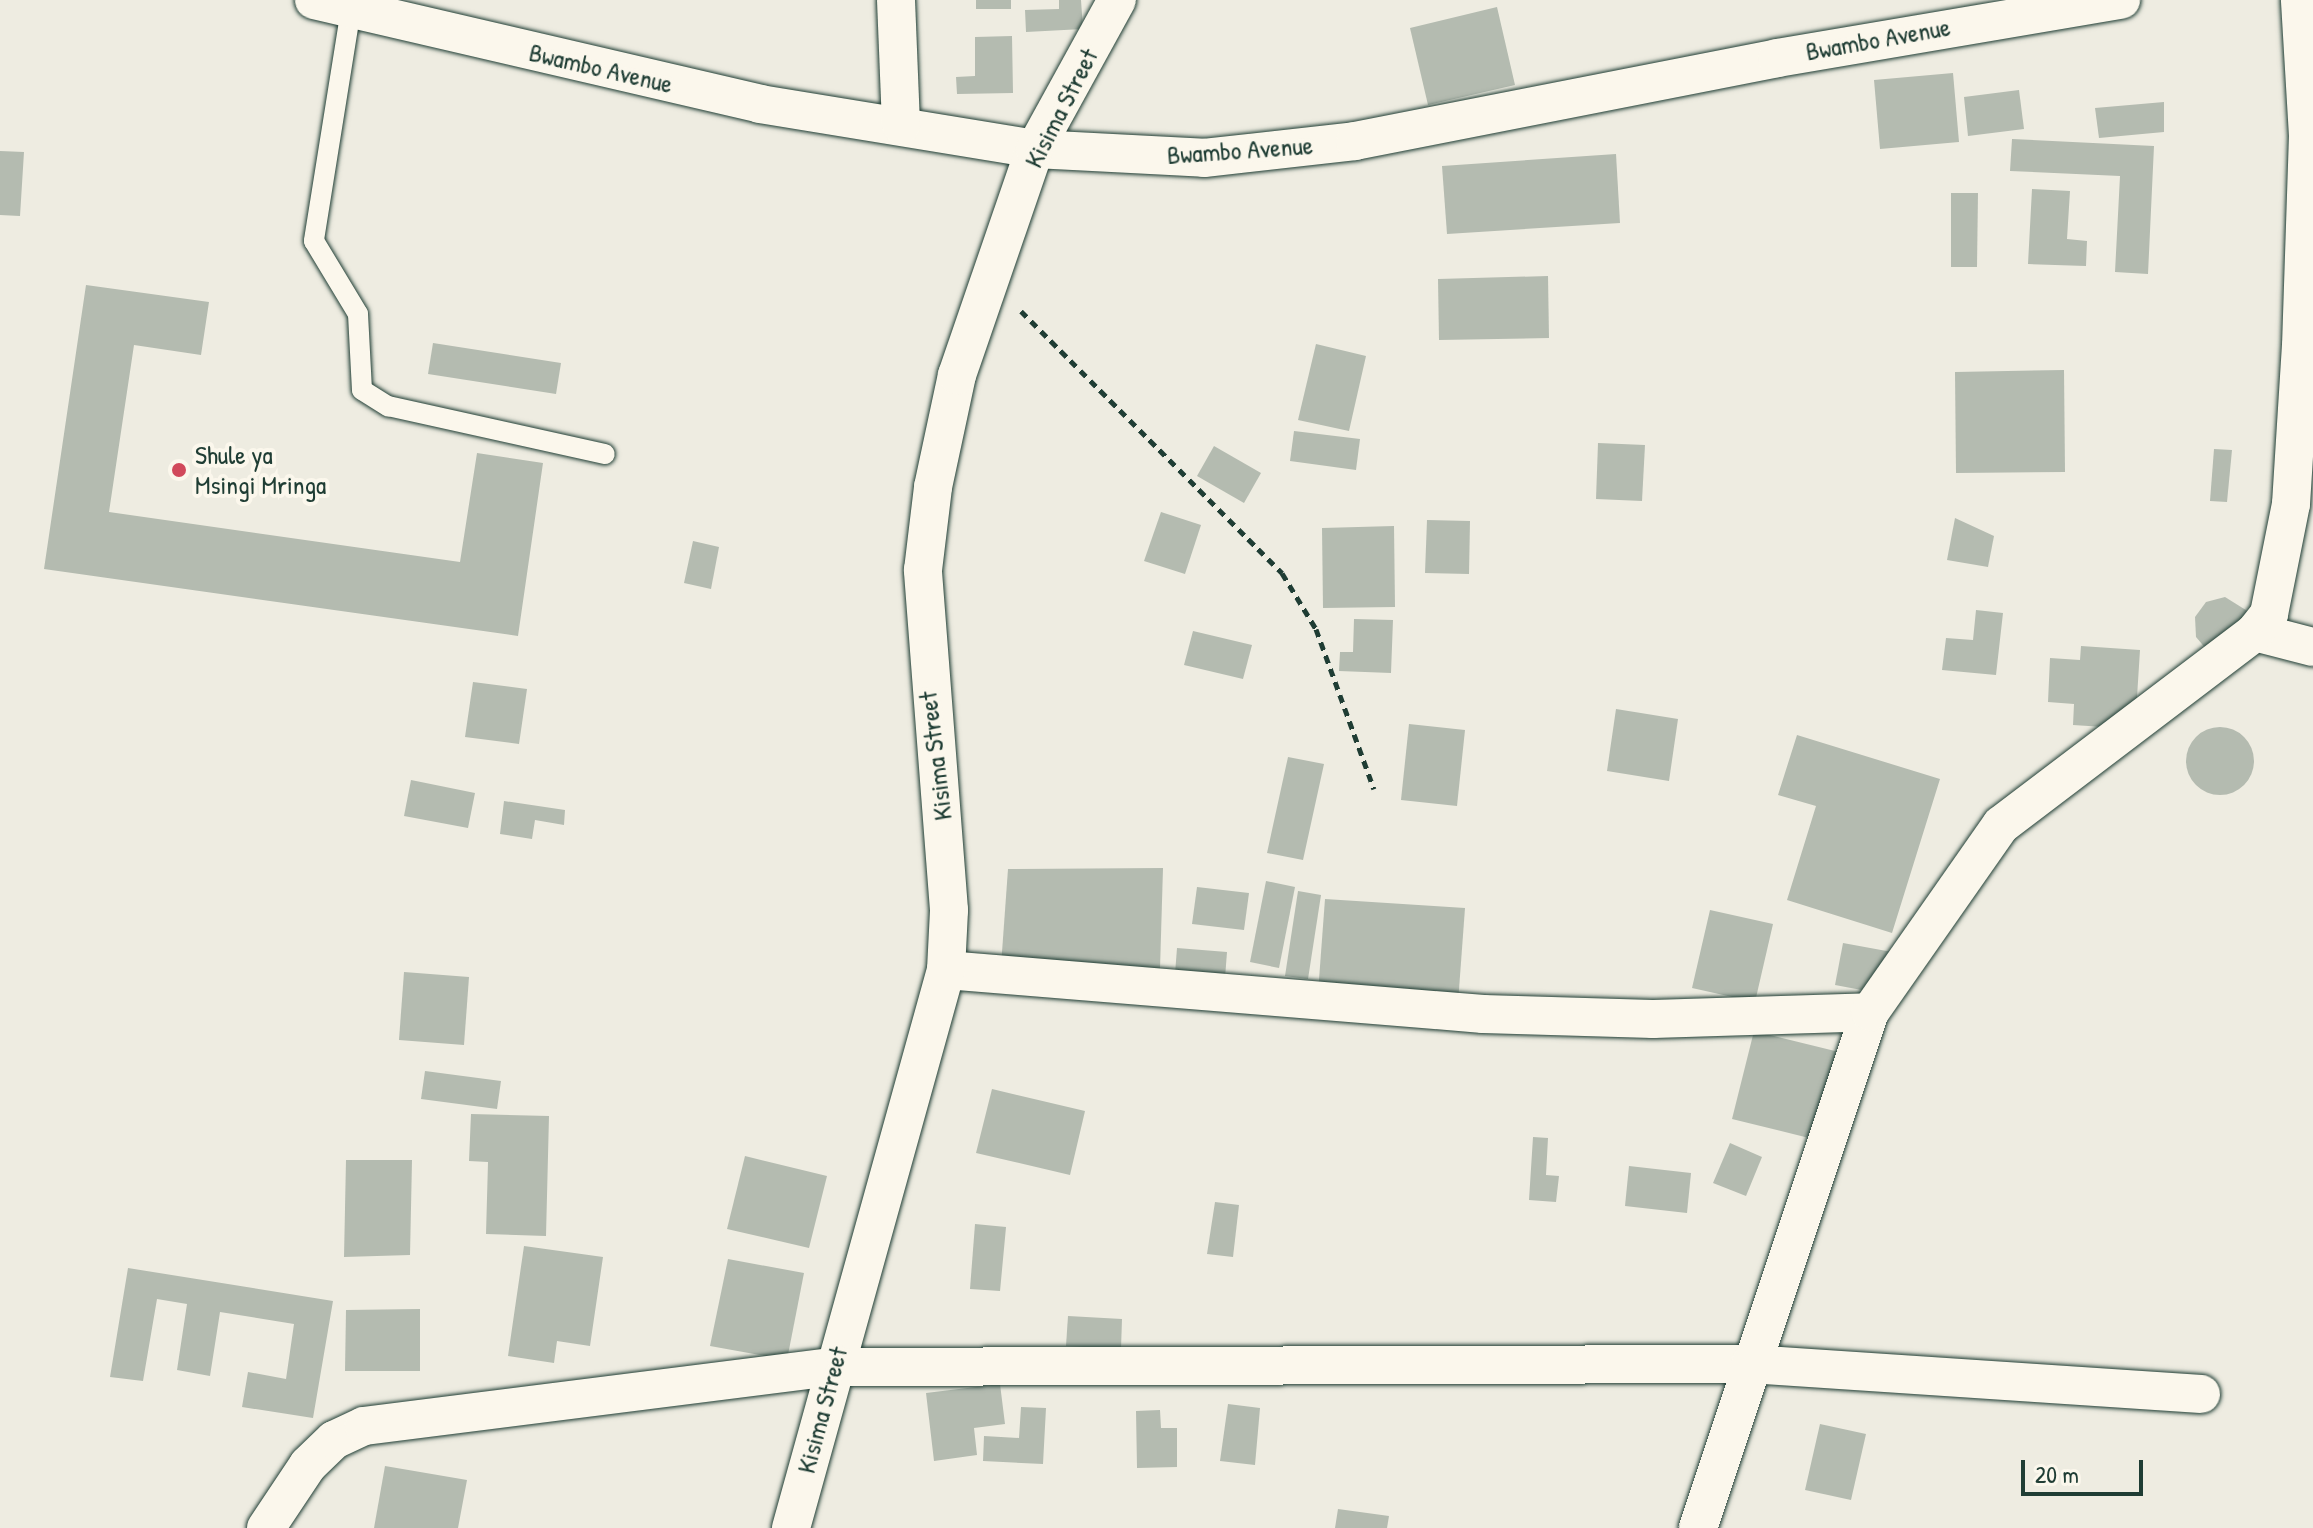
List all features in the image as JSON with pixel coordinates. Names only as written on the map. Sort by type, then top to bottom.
[{"type":"street","name":"Bwambo Avenue","points":[[314,0],[760,104],[1035,149],[1204,158],[1355,141],[1869,41],[2121,0]]},
{"type":"street","points":[[896,0],[901,125]]},
{"type":"street","name":"Kisima Street","points":[[791,1528],[833,1367],[946,970],[949,910],[923,570],[957,375],[992,282],[1035,149],[1117,0]]},
{"type":"street","points":[[1698,1528],[1750,1364],[1870,1012],[2001,825],[2255,632],[2281,576],[2291,504],[2308,136],[2300,0]]},
{"type":"street","points":[[2255,632],[2313,647]]},
{"type":"street","points":[[946,970],[1483,1014],[1653,1019],[1870,1012]]},
{"type":"street","points":[[266,1528],[308,1465],[334,1440],[364,1426],[833,1367],[1750,1364],[2201,1394]]},
{"type":"lane","points":[[351,9],[314,241],[358,314],[362,390],[388,406],[605,454]]},
{"type":"path","points":[[992,282],[1282,573],[1316,629],[1374,789]]},
{"type":"building","points":[[976,0],[1011,0],[1011,9],[976,9]]},
{"type":"building","points":[[1059,0],[1081,0],[1083,29],[1026,32],[1025,10],[1059,9]]},
{"type":"building","points":[[1497,7],[1515,85],[1428,105],[1410,28]]},
{"type":"building","points":[[1012,36],[1013,93],[957,94],[956,77],[975,76],[975,37]]},
{"type":"building","points":[[1953,73],[1959,142],[1880,149],[1874,80]]},
{"type":"building","points":[[2019,90],[2024,129],[1968,136],[1964,97]]},
{"type":"building","points":[[2164,102],[2164,132],[2099,138],[2095,108]]},
{"type":"building","points":[[2012,139],[2154,146],[2148,274],[2115,272],[2120,176],[2010,171]]},
{"type":"building","points":[[0,151],[24,152],[20,216],[0,215]]},
{"type":"building","points":[[1616,154],[1620,223],[1447,234],[1442,166]]},
{"type":"building","points":[[2032,189],[2070,191],[2067,239],[2087,241],[2086,266],[2028,264]]},
{"type":"building","points":[[1951,193],[1978,193],[1977,267],[1951,267]]},
{"type":"building","points":[[1548,276],[1549,338],[1439,340],[1438,279]]},
{"type":"building","points":[[86,285],[209,302],[201,355],[134,345],[109,512],[460,562],[477,453],[543,463],[518,636],[44,569]]},
{"type":"building","points":[[433,343],[561,363],[556,394],[428,374]]},
{"type":"building","points":[[1316,344],[1366,356],[1349,431],[1298,420]]},
{"type":"building","points":[[2064,370],[2065,472],[1956,473],[1955,372]]},
{"type":"building","points":[[1294,431],[1360,439],[1356,470],[1290,461]]},
{"type":"building","points":[[1598,443],[1645,445],[1642,501],[1596,499]]},
{"type":"building","points":[[1214,446],[1261,473],[1244,503],[1197,476]]},
{"type":"building","points":[[2214,449],[2232,450],[2227,502],[2210,501]]},
{"type":"building","points":[[1161,512],[1201,525],[1185,574],[1144,561]]},
{"type":"building","points":[[1955,518],[1994,536],[1988,567],[1947,560]]},
{"type":"building","points":[[1427,520],[1470,521],[1469,574],[1425,573]]},
{"type":"building","points":[[1394,526],[1395,607],[1323,608],[1322,528]]},
{"type":"building","points":[[693,541],[719,547],[711,589],[684,583]]},
{"type":"building","points":[[2225,597],[2249,612],[2207,650],[2196,637],[2195,617],[2206,602]]},
{"type":"building","points":[[1976,610],[2003,613],[1996,675],[1942,670],[1946,638],[1973,640]]},
{"type":"building","points":[[1354,619],[1393,620],[1391,673],[1339,671],[1340,652],[1353,652]]},
{"type":"building","points":[[1193,631],[1252,645],[1243,679],[1184,665]]},
{"type":"building","points":[[2081,646],[2140,650],[2135,729],[2073,725],[2074,704],[2048,702],[2050,658],[2080,660]]},
{"type":"building","points":[[473,682],[527,689],[519,744],[465,737]]},
{"type":"building","points":[[1616,709],[1678,719],[1669,781],[1607,771]]},
{"type":"building","points":[[1409,724],[1465,730],[1457,806],[1401,800]]},
{"type":"building","points":[[2220,727],[2244,737],[2254,761],[2244,785],[2220,795],[2196,785],[2186,761],[2196,737]]},
{"type":"building","points":[[1797,735],[1940,779],[1892,933],[1787,900],[1816,806],[1778,795]]},
{"type":"building","points":[[1288,757],[1324,764],[1303,860],[1267,853]]},
{"type":"building","points":[[411,780],[475,793],[468,828],[404,816]]},
{"type":"building","points":[[504,801],[565,810],[564,825],[535,820],[532,839],[500,834]]},
{"type":"building","points":[[1163,868],[1160,969],[1001,966],[1008,869]]},
{"type":"building","points":[[1266,881],[1295,887],[1279,968],[1250,962]]},
{"type":"building","points":[[1197,887],[1249,893],[1244,930],[1192,924]]},
{"type":"building","points":[[1298,891],[1321,895],[1308,979],[1285,976]]},
{"type":"building","points":[[1325,899],[1465,908],[1458,1003],[1318,993]]},
{"type":"building","points":[[1710,910],[1773,924],[1755,1002],[1692,988]]},
{"type":"building","points":[[1843,943],[1892,952],[1883,994],[1835,985]]},
{"type":"building","points":[[1177,948],[1227,952],[1225,978],[1175,974]]},
{"type":"building","points":[[404,972],[469,977],[464,1045],[399,1040]]},
{"type":"building","points":[[1754,1031],[1839,1052],[1817,1140],[1732,1119]]},
{"type":"building","points":[[425,1071],[501,1081],[497,1109],[421,1099]]},
{"type":"building","points":[[992,1089],[1085,1111],[1070,1175],[976,1153]]},
{"type":"building","points":[[471,1114],[549,1116],[546,1236],[486,1234],[488,1162],[469,1161]]},
{"type":"building","points":[[1533,1137],[1548,1138],[1546,1175],[1559,1176],[1556,1202],[1529,1200]]},
{"type":"building","points":[[1730,1143],[1762,1157],[1746,1196],[1713,1183]]},
{"type":"building","points":[[745,1156],[827,1176],[809,1248],[727,1229]]},
{"type":"building","points":[[346,1160],[412,1160],[410,1255],[344,1257]]},
{"type":"building","points":[[1629,1166],[1691,1173],[1687,1213],[1625,1206]]},
{"type":"building","points":[[1215,1202],[1239,1205],[1233,1257],[1207,1254]]},
{"type":"building","points":[[975,1224],[1006,1227],[1000,1291],[970,1289]]},
{"type":"building","points":[[524,1246],[603,1257],[590,1346],[557,1341],[554,1363],[508,1356]]},
{"type":"building","points":[[728,1259],[804,1273],[787,1360],[710,1346]]},
{"type":"building","points":[[128,1268],[333,1301],[313,1418],[242,1407],[248,1372],[286,1379],[294,1324],[220,1312],[210,1376],[177,1370],[187,1304],[157,1299],[143,1381],[110,1377]]},
{"type":"building","points":[[420,1309],[420,1371],[345,1371],[346,1310]]},
{"type":"building","points":[[1068,1316],[1122,1319],[1121,1349],[1066,1346]]},
{"type":"building","points":[[1000,1384],[1005,1424],[974,1428],[977,1455],[934,1461],[926,1393]]},
{"type":"building","points":[[1228,1404],[1260,1408],[1255,1465],[1220,1461]]},
{"type":"building","points":[[1021,1407],[1046,1408],[1043,1464],[983,1461],[984,1436],[1019,1438]]},
{"type":"building","points":[[1160,1410],[1161,1428],[1177,1428],[1177,1467],[1137,1468],[1136,1411]]},
{"type":"building","points":[[1820,1424],[1866,1434],[1851,1500],[1805,1490]]},
{"type":"building","points":[[385,1466],[467,1480],[458,1528],[374,1528]]},
{"type":"building","points":[[1338,1509],[1389,1516],[1387,1528],[1335,1528]]},
{"type":"place","name":"Shule ya Msingi Mringa","points":[[179,470]]}]
